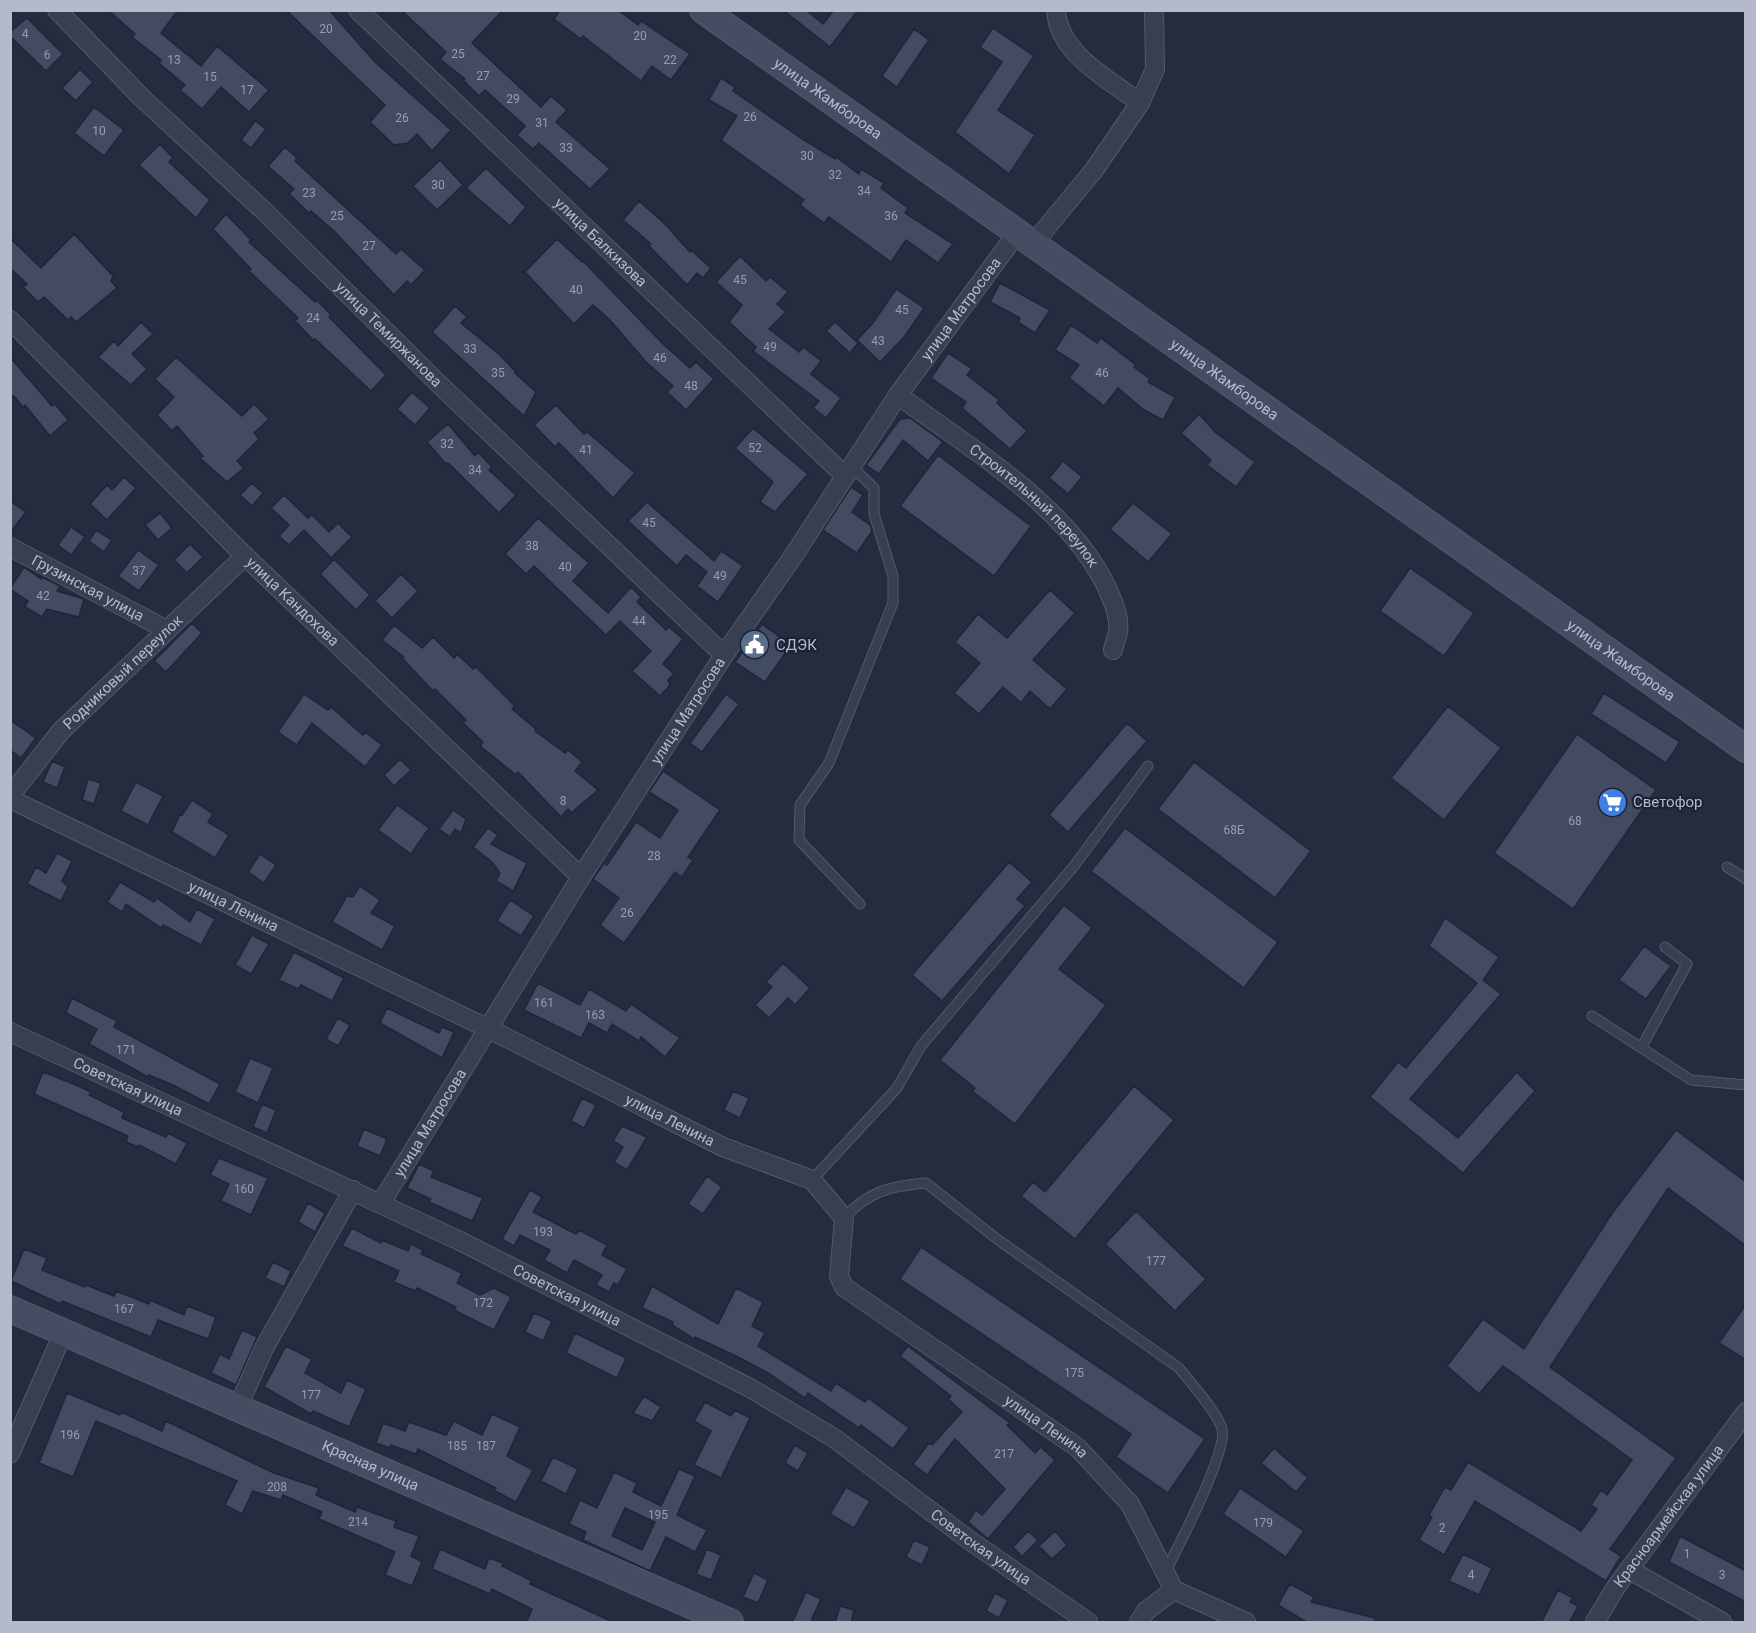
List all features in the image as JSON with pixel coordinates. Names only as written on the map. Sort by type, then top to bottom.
[{"type":"street","name":"улица Темиржанова","points":[[57,10],[142,98],[263,210],[442,387],[724,655]]},
{"type":"street","name":"улица Балкизова","points":[[358,10],[847,470]]},
{"type":"street","name":"улица Жамборова","points":[[703,10],[1746,749]]},
{"type":"street","points":[[1056,10],[1056,19],[1067,42],[1090,67],[1140,103]]},
{"type":"street","name":"улица Матросова","points":[[381,1203],[581,877],[724,655],[792,558],[847,470],[898,395],[1025,238],[1094,170],[1140,103],[1155,69],[1154,10]]},
{"type":"street","name":"улица Кандохова","points":[[10,320],[245,556],[581,877]]},
{"type":"street","name":"Строительный переулок","points":[[898,395],[1014,482],[1059,521],[1106,584],[1116,611],[1119,631],[1113,650]]},
{"type":"street","name":"Грузинская улица","points":[[10,547],[167,630]]},
{"type":"street","name":"Родниковый переулок","points":[[10,798],[61,731],[245,556]]},
{"type":"street","name":"улица Ленина","points":[[10,798],[489,1029],[723,1147],[812,1180],[844,1218],[839,1276],[844,1287],[1078,1448],[1130,1504],[1174,1590]]},
{"type":"street","name":"Советская улица","points":[[10,1032],[381,1203],[589,1305],[781,1405],[834,1438],[969,1540],[1088,1623]]},
{"type":"street","points":[[238,1407],[264,1348],[353,1190]]},
{"type":"street","name":"Красная улица","points":[[10,1309],[730,1623]]},
{"type":"street","points":[[10,1454],[64,1331]]},
{"type":"street","name":"Красноармейская улица","points":[[1595,1623],[1616,1587],[1746,1412]]},
{"type":"street","points":[[1630,1570],[1722,1623]]},
{"type":"street","points":[[1138,1623],[1146,1611],[1174,1590],[1246,1623]]},
{"type":"lane","points":[[847,470],[874,488],[874,514],[893,576],[893,603],[829,763],[800,805],[799,840],[860,904]]},
{"type":"lane","points":[[812,1180],[897,1088],[921,1046],[1074,866],[1148,766]]},
{"type":"lane","points":[[1727,867],[1746,879]]},
{"type":"lane","points":[[1641,1048],[1687,964],[1665,946]]},
{"type":"lane","points":[[1592,1016],[1691,1080],[1746,1085]]},
{"type":"lane","points":[[844,1218],[859,1201],[878,1192],[926,1183],[997,1239],[1179,1368],[1200,1394],[1222,1428],[1222,1444],[1193,1516],[1166,1571]]},
{"type":"building","points":[[108,10],[178,10],[161,33],[201,66],[217,46],[269,90],[249,112],[221,87],[202,109],[180,90],[185,85],[159,63],[161,60],[132,37],[135,34]]},
{"type":"building","points":[[286,10],[329,10],[375,62],[451,130],[432,151],[417,134],[408,143],[394,145],[370,122],[385,105]]},
{"type":"building","points":[[401,10],[503,10],[472,43],[541,107],[551,96],[567,110],[556,122],[610,169],[590,189],[539,143],[533,149],[517,135],[525,126],[485,90],[479,96],[463,80],[465,79],[440,59],[446,52]]},
{"type":"building","points":[[560,10],[618,10],[638,25],[641,21],[690,54],[671,80],[652,66],[641,81],[583,36],[581,39],[554,19]]},
{"type":"building","points":[[783,10],[806,10],[823,24],[834,10],[858,10],[830,47]]},
{"type":"building","points":[[27,18],[63,54],[46,71],[10,36],[10,32]]},
{"type":"building","points":[[993,28],[1034,56],[998,110],[1035,135],[1009,174],[955,132],[1002,62],[980,47]]},
{"type":"building","points":[[914,29],[929,40],[897,87],[882,76]]},
{"type":"building","points":[[80,69],[93,82],[76,101],[62,88]]},
{"type":"building","points":[[721,78],[735,87],[733,91],[804,140],[835,159],[836,157],[859,174],[861,169],[884,183],[881,188],[908,208],[905,213],[953,244],[938,263],[906,240],[891,262],[829,217],[824,223],[800,205],[804,200],[721,140],[737,116],[709,100]]},
{"type":"building","points":[[94,107],[124,130],[104,156],[74,133]]},
{"type":"building","points":[[255,121],[266,129],[251,148],[241,140]]},
{"type":"building","points":[[160,144],[173,158],[169,162],[210,200],[196,218],[139,165]]},
{"type":"building","points":[[285,147],[297,158],[295,161],[396,254],[401,249],[425,270],[411,285],[407,281],[394,295],[335,232],[311,211],[309,213],[289,194],[294,189],[268,166]]},
{"type":"building","points":[[440,160],[463,185],[437,210],[413,186]]},
{"type":"building","points":[[486,168],[526,207],[510,226],[466,188]]},
{"type":"building","points":[[639,201],[665,224],[690,252],[692,251],[711,268],[703,278],[697,273],[687,285],[649,246],[651,244],[623,220]]},
{"type":"building","points":[[226,214],[251,240],[249,242],[315,302],[317,300],[331,315],[329,317],[386,375],[371,391],[315,339],[313,340],[295,321],[298,318],[249,271],[251,269],[213,229]]},
{"type":"building","points":[[74,234],[113,276],[111,281],[117,288],[76,322],[71,317],[68,320],[44,297],[38,302],[23,287],[27,284],[10,268],[10,238],[41,268]]},
{"type":"building","points":[[557,239],[583,261],[662,343],[690,368],[696,362],[714,379],[686,410],[667,392],[673,386],[646,362],[609,319],[593,305],[574,324],[525,272]]},
{"type":"building","points":[[740,256],[766,281],[770,277],[788,292],[777,304],[786,312],[769,329],[799,352],[803,347],[821,361],[811,374],[841,398],[826,418],[813,408],[819,401],[753,351],[756,347],[729,322],[742,305],[716,282]]},
{"type":"building","points":[[1000,283],[1050,310],[1035,333],[1018,322],[1020,318],[990,302]]},
{"type":"building","points":[[896,289],[924,308],[905,336],[880,362],[857,340],[873,323]]},
{"type":"building","points":[[455,306],[467,317],[461,323],[500,355],[515,373],[536,392],[524,416],[432,332]]},
{"type":"building","points":[[141,322],[153,334],[132,354],[147,369],[131,385],[98,357],[114,341],[118,346]]},
{"type":"building","points":[[835,322],[858,343],[850,353],[826,331]]},
{"type":"building","points":[[1071,325],[1097,343],[1101,338],[1136,365],[1134,367],[1150,379],[1148,382],[1175,397],[1163,420],[1144,410],[1118,388],[1104,406],[1069,378],[1079,365],[1055,350]]},
{"type":"building","points":[[948,353],[972,369],[967,375],[999,400],[997,403],[1027,431],[1010,449],[962,408],[966,402],[931,378]]},
{"type":"building","points":[[10,357],[52,406],[55,404],[68,420],[50,436],[25,405],[23,407],[14,396],[10,396]]},
{"type":"building","points":[[176,357],[242,416],[254,404],[269,419],[254,433],[259,439],[237,461],[244,468],[227,482],[200,458],[203,456],[177,426],[172,431],[157,415],[174,397],[155,379]]},
{"type":"building","points":[[412,392],[430,408],[415,425],[397,409]]},
{"type":"building","points":[[556,405],[584,434],[586,431],[635,473],[613,498],[559,443],[555,447],[534,425]]},
{"type":"building","points":[[1199,414],[1215,432],[1255,462],[1236,487],[1207,465],[1211,460],[1181,433]]},
{"type":"building","points":[[910,418],[943,442],[928,461],[903,440],[879,474],[866,465],[900,419]]},
{"type":"building","points":[[448,424],[475,456],[478,452],[492,467],[489,470],[516,495],[499,513],[448,463],[446,464],[427,442]]},
{"type":"building","points":[[753,428],[808,474],[775,512],[760,502],[773,482],[735,448]]},
{"type":"building","points":[[938,455],[1031,526],[994,576],[900,506]]},
{"type":"building","points":[[1063,461],[1082,477],[1068,494],[1049,478]]},
{"type":"building","points":[[124,477],[136,488],[107,520],[90,504],[107,485],[112,490]]},
{"type":"building","points":[[252,483],[263,493],[252,506],[240,495]]},
{"type":"building","points":[[851,487],[863,495],[852,512],[870,525],[872,531],[857,553],[823,530]]},
{"type":"building","points":[[284,495],[308,518],[312,515],[329,532],[338,523],[352,537],[331,558],[304,530],[289,545],[279,536],[289,525],[271,508]]},
{"type":"building","points":[[10,501],[26,512],[10,533]]},
{"type":"building","points":[[647,502],[714,561],[721,551],[743,566],[718,602],[697,586],[707,572],[686,555],[677,566],[628,521]]},
{"type":"building","points":[[1133,503],[1172,534],[1148,562],[1110,529]]},
{"type":"building","points":[[160,513],[172,528],[158,540],[145,525]]},
{"type":"building","points":[[538,518],[589,563],[573,581],[608,613],[631,587],[641,597],[637,602],[666,630],[669,627],[683,639],[663,664],[674,674],[668,680],[670,685],[660,696],[632,671],[651,651],[620,621],[606,635],[534,566],[526,574],[505,554]]},
{"type":"building","points":[[71,527],[85,537],[71,555],[58,545]]},
{"type":"building","points":[[96,530],[112,540],[104,552],[89,541]]},
{"type":"building","points":[[190,544],[203,557],[187,573],[174,560]]},
{"type":"building","points":[[138,550],[159,565],[139,591],[118,576]]},
{"type":"building","points":[[334,559],[370,595],[356,610],[320,574]]},
{"type":"building","points":[[24,567],[41,579],[42,577],[60,586],[57,591],[84,599],[79,617],[47,609],[42,617],[25,607],[28,601],[10,589]]},
{"type":"building","points":[[1410,568],[1474,613],[1444,656],[1380,611]]},
{"type":"building","points":[[401,574],[418,591],[392,618],[375,601]]},
{"type":"building","points":[[1050,590],[1075,613],[1033,660],[1067,689],[1050,709],[1030,691],[1021,703],[1003,687],[979,714],[954,693],[980,663],[955,642],[978,614],[1007,638]]},
{"type":"building","points":[[192,623],[202,633],[166,672],[154,661]]},
{"type":"building","points":[[762,624],[791,645],[765,682],[735,662]]},
{"type":"building","points":[[394,625],[422,648],[433,637],[454,658],[457,654],[473,669],[476,667],[515,706],[512,709],[536,729],[535,731],[565,753],[568,750],[582,762],[575,771],[598,790],[571,813],[568,809],[561,817],[518,772],[516,775],[480,746],[483,742],[463,723],[466,720],[435,689],[433,691],[402,658],[404,657],[382,640]]},
{"type":"building","points":[[1604,693],[1680,742],[1666,763],[1591,714]]},
{"type":"building","points":[[304,694],[328,710],[331,707],[363,735],[365,732],[382,745],[365,767],[312,723],[297,745],[278,732]]},
{"type":"building","points":[[726,694],[739,704],[702,752],[690,743]]},
{"type":"building","points":[[1448,706],[1501,748],[1444,820],[1391,778]]},
{"type":"building","points":[[10,720],[36,738],[21,758],[10,750]]},
{"type":"building","points":[[1127,723],[1147,741],[1068,832],[1049,815]]},
{"type":"building","points":[[1577,734],[1656,790],[1573,909],[1494,853]]},
{"type":"building","points":[[400,759],[411,770],[394,786],[384,775]]},
{"type":"building","points":[[52,761],[65,767],[57,788],[43,782]]},
{"type":"building","points":[[1194,762],[1311,851],[1275,898],[1158,809]]},
{"type":"building","points":[[663,771],[720,810],[688,857],[693,860],[682,877],[675,872],[624,943],[600,925],[619,898],[593,879],[604,863],[607,865],[636,822],[660,838],[678,810],[649,792]]},
{"type":"building","points":[[88,779],[101,783],[94,804],[82,800]]},
{"type":"building","points":[[136,782],[163,796],[148,825],[121,811]]},
{"type":"building","points":[[192,800],[213,814],[208,822],[229,835],[215,858],[172,832],[180,814],[182,815]]},
{"type":"building","points":[[397,805],[429,828],[411,854],[378,830]]},
{"type":"building","points":[[453,810],[466,819],[461,833],[455,829],[450,837],[439,829]]},
{"type":"building","points":[[488,828],[498,835],[491,844],[527,863],[513,891],[496,881],[500,873],[492,862],[473,847]]},
{"type":"building","points":[[1125,828],[1278,942],[1244,988],[1091,871]]},
{"type":"building","points":[[57,853],[72,861],[62,881],[68,887],[61,901],[27,884],[36,867],[46,873]]},
{"type":"building","points":[[260,854],[276,865],[264,883],[248,872]]},
{"type":"building","points":[[1009,862],[1032,882],[1017,899],[1025,906],[942,1001],[912,975]]},
{"type":"building","points":[[120,882],[154,902],[157,898],[190,922],[197,909],[215,919],[201,945],[163,925],[161,928],[126,904],[122,912],[107,902]]},
{"type":"building","points":[[360,886],[380,900],[371,913],[395,926],[382,950],[332,922],[347,896],[353,897]]},
{"type":"building","points":[[510,900],[534,916],[521,936],[497,921]]},
{"type":"building","points":[[1064,905],[1092,928],[1059,969],[1106,1005],[1015,1124],[972,1091],[975,1088],[940,1060]]},
{"type":"building","points":[[1445,918],[1499,957],[1483,980],[1501,994],[1410,1099],[1458,1138],[1517,1072],[1535,1091],[1463,1173],[1370,1097],[1398,1062],[1406,1068],[1477,983],[1429,946]]},
{"type":"building","points":[[252,935],[269,944],[251,974],[235,965]]},
{"type":"building","points":[[1644,946],[1671,966],[1646,999],[1619,980]]},
{"type":"building","points":[[294,952],[344,978],[332,1001],[301,985],[298,989],[279,980]]},
{"type":"building","points":[[783,963],[810,988],[795,1005],[788,998],[769,1018],[755,1005],[772,987],[766,982]]},
{"type":"building","points":[[538,983],[580,1005],[589,989],[626,1011],[631,1004],[680,1038],[665,1057],[641,1037],[639,1041],[612,1024],[607,1033],[589,1023],[581,1038],[524,1010]]},
{"type":"building","points":[[72,998],[117,1021],[114,1027],[220,1084],[209,1104],[175,1086],[149,1075],[148,1077],[89,1044],[97,1029],[66,1013]]},
{"type":"building","points":[[387,1008],[439,1033],[442,1027],[454,1032],[442,1058],[380,1023]]},
{"type":"building","points":[[338,1018],[350,1025],[338,1046],[326,1039]]},
{"type":"building","points":[[250,1058],[273,1068],[258,1103],[235,1092]]},
{"type":"building","points":[[43,1072],[91,1092],[89,1095],[124,1112],[122,1118],[166,1137],[168,1133],[187,1143],[176,1164],[139,1145],[138,1147],[126,1142],[128,1136],[34,1094]]},
{"type":"building","points":[[1134,1086],[1174,1120],[1075,1239],[1021,1196],[1033,1182],[1045,1192]]},
{"type":"building","points":[[733,1091],[749,1098],[740,1118],[724,1110]]},
{"type":"building","points":[[582,1098],[596,1105],[584,1128],[571,1121]]},
{"type":"building","points":[[262,1104],[276,1110],[267,1133],[253,1127]]},
{"type":"building","points":[[622,1126],[647,1137],[627,1170],[614,1162],[623,1147],[613,1141]]},
{"type":"building","points":[[364,1129],[387,1139],[380,1156],[357,1146]]},
{"type":"building","points":[[1676,1130],[1746,1182],[1746,1246],[1668,1188],[1550,1367],[1676,1458],[1610,1549],[1621,1556],[1606,1581],[1475,1501],[1444,1555],[1419,1540],[1432,1517],[1429,1515],[1445,1487],[1451,1490],[1468,1462],[1581,1531],[1597,1509],[1591,1505],[1601,1490],[1607,1495],[1632,1460],[1503,1366],[1479,1394],[1447,1366],[1483,1319],[1524,1349],[1613,1212]]},
{"type":"building","points":[[219,1158],[268,1178],[251,1215],[221,1201],[229,1184],[210,1175]]},
{"type":"building","points":[[419,1164],[434,1171],[431,1177],[483,1198],[472,1221],[429,1202],[431,1199],[407,1188]]},
{"type":"building","points":[[707,1176],[722,1187],[703,1214],[688,1204]]},
{"type":"building","points":[[530,1190],[542,1197],[533,1212],[576,1234],[579,1230],[607,1245],[602,1255],[627,1269],[618,1285],[614,1283],[609,1292],[596,1285],[602,1275],[574,1260],[567,1273],[544,1260],[550,1250],[520,1235],[514,1246],[502,1239]]},
{"type":"building","points":[[308,1203],[325,1213],[315,1232],[298,1222]]},
{"type":"building","points":[[1136,1211],[1206,1279],[1175,1311],[1105,1244]]},
{"type":"building","points":[[352,1228],[381,1243],[382,1240],[408,1251],[411,1244],[423,1250],[421,1254],[462,1273],[457,1283],[480,1295],[494,1288],[511,1297],[494,1330],[454,1310],[456,1307],[417,1288],[415,1291],[394,1282],[399,1271],[342,1246]]},
{"type":"building","points":[[921,1247],[1205,1439],[1168,1493],[1116,1457],[1131,1434],[900,1279]]},
{"type":"building","points":[[24,1249],[47,1258],[42,1270],[85,1287],[86,1285],[114,1296],[116,1291],[149,1304],[150,1300],[184,1315],[187,1306],[216,1317],[208,1339],[158,1320],[151,1337],[62,1301],[61,1304],[11,1281]]},
{"type":"building","points":[[273,1262],[291,1271],[284,1287],[265,1278]]},
{"type":"building","points":[[652,1286],[718,1324],[736,1288],[763,1302],[752,1326],[765,1333],[758,1346],[831,1391],[836,1383],[865,1402],[868,1398],[909,1428],[893,1449],[861,1425],[859,1428],[808,1393],[805,1398],[768,1373],[695,1337],[694,1339],[672,1325],[673,1322],[642,1308]]},
{"type":"building","points":[[1746,1304],[1746,1360],[1719,1343]]},
{"type":"building","points":[[534,1313],[552,1321],[543,1341],[525,1332]]},
{"type":"building","points":[[242,1330],[257,1337],[236,1385],[211,1373],[220,1354],[229,1359]]},
{"type":"building","points":[[575,1333],[626,1358],[617,1378],[566,1353]]},
{"type":"building","points":[[286,1346],[312,1359],[305,1373],[341,1393],[347,1380],[366,1389],[349,1427],[313,1411],[311,1414],[264,1387]]},
{"type":"building","points":[[908,1346],[1010,1423],[1007,1425],[1035,1453],[1041,1447],[1055,1460],[988,1539],[968,1522],[976,1510],[982,1515],[1005,1489],[955,1439],[927,1475],[913,1464],[929,1443],[932,1445],[962,1412],[948,1399],[951,1396],[900,1356]]},
{"type":"building","points":[[67,1393],[120,1415],[121,1412],[162,1431],[166,1421],[274,1473],[319,1488],[316,1495],[355,1512],[357,1507],[396,1521],[394,1527],[419,1536],[411,1556],[422,1562],[412,1586],[385,1575],[395,1552],[319,1519],[322,1512],[283,1495],[281,1500],[253,1491],[242,1514],[225,1505],[237,1481],[96,1421],[73,1477],[39,1463]]},
{"type":"building","points":[[644,1396],[661,1407],[652,1421],[633,1413]]},
{"type":"building","points":[[705,1402],[731,1416],[735,1410],[750,1418],[721,1478],[694,1465],[711,1431],[694,1421]]},
{"type":"building","points":[[492,1414],[520,1427],[507,1456],[533,1470],[516,1502],[495,1491],[496,1488],[418,1449],[416,1454],[391,1445],[390,1448],[376,1443],[383,1423],[405,1431],[409,1422],[446,1435],[454,1421],[482,1435]]},
{"type":"building","points":[[795,1445],[808,1453],[798,1471],[785,1463]]},
{"type":"building","points":[[1274,1448],[1308,1478],[1296,1492],[1261,1463]]},
{"type":"building","points":[[553,1457],[578,1469],[566,1494],[541,1481]]},
{"type":"building","points":[[679,1469],[695,1476],[677,1515],[707,1530],[695,1552],[666,1537],[650,1571],[583,1540],[586,1532],[569,1524],[580,1500],[597,1508],[614,1472],[637,1483],[633,1492],[661,1506]],"holes":[[[625,1508],[655,1522],[642,1550],[612,1536]]]},
{"type":"building","points":[[846,1487],[870,1501],[854,1528],[830,1514]]},
{"type":"building","points":[[1240,1488],[1304,1531],[1286,1557],[1223,1514]]},
{"type":"building","points":[[1028,1531],[1038,1540],[1022,1557],[1013,1547]]},
{"type":"building","points":[[1055,1531],[1067,1545],[1052,1559],[1039,1546]]},
{"type":"building","points":[[1680,1536],[1746,1571],[1746,1602],[1669,1562]]},
{"type":"building","points":[[914,1540],[930,1547],[922,1565],[906,1557]]},
{"type":"building","points":[[440,1549],[485,1569],[489,1558],[503,1563],[502,1566],[532,1581],[530,1584],[615,1623],[526,1623],[532,1609],[492,1589],[490,1594],[432,1569]]},
{"type":"building","points":[[707,1549],[721,1555],[711,1580],[696,1574]]},
{"type":"building","points":[[1463,1554],[1492,1568],[1479,1595],[1449,1581]]},
{"type":"building","points":[[754,1573],[768,1580],[758,1603],[743,1597]]},
{"type":"building","points":[[1290,1584],[1314,1597],[1311,1602],[1375,1618],[1374,1623],[1308,1623],[1278,1605]]},
{"type":"building","points":[[1558,1590],[1573,1598],[1570,1602],[1578,1606],[1569,1623],[1541,1623]]},
{"type":"building","points":[[806,1592],[821,1599],[810,1623],[792,1623]]},
{"type":"building","points":[[995,1593],[1008,1600],[999,1618],[986,1611]]},
{"type":"building","points":[[840,1606],[854,1610],[851,1623],[835,1623]]},
{"type":"place","name":"СДЭК","points":[[755,645]]},
{"type":"place","name":"Светофор","points":[[1612,802]]}]
